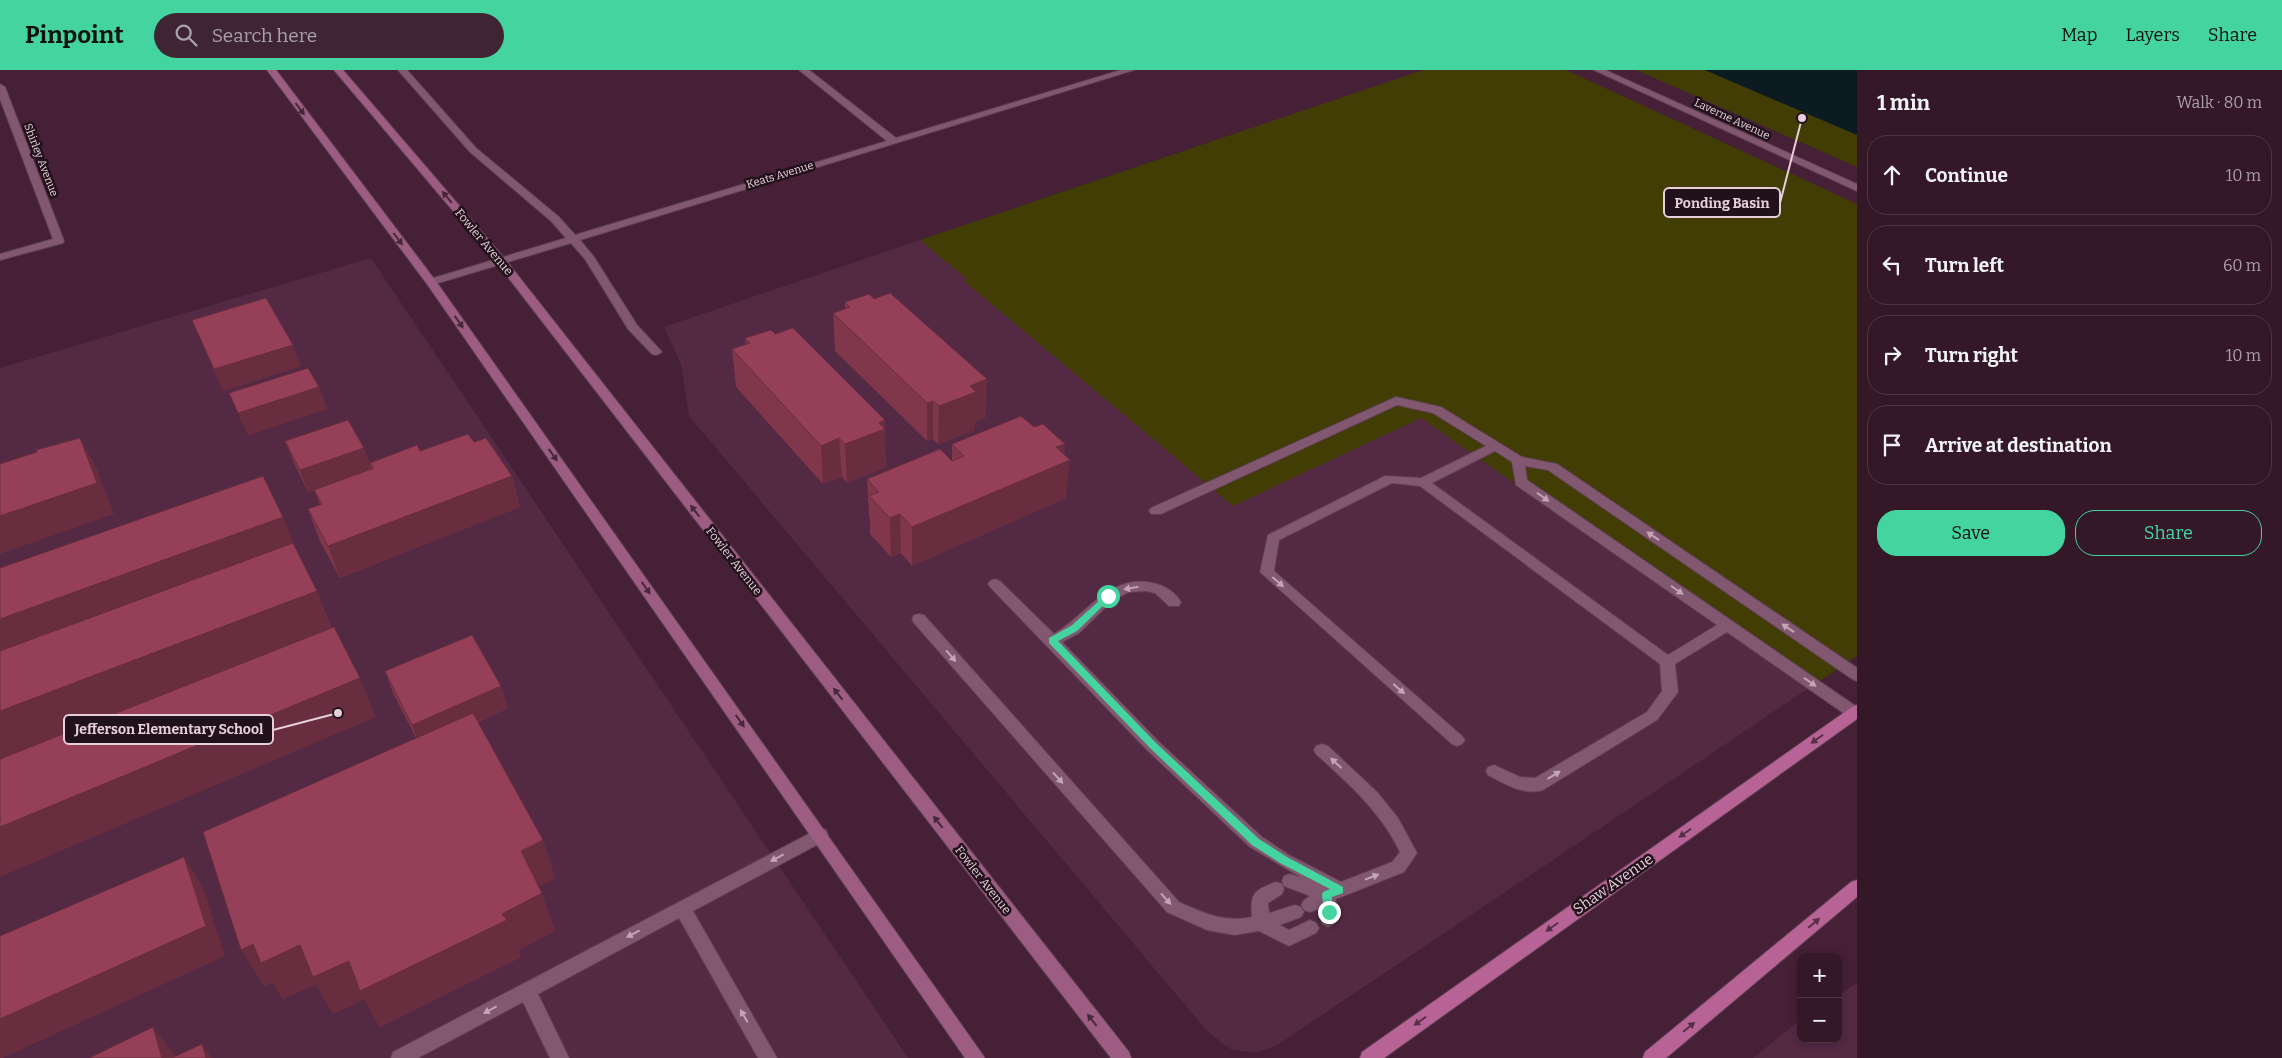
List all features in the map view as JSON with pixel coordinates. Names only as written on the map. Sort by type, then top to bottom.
[{"type":"main road","points":[[271,70],[431,282],[976,1058]]},
{"type":"main road","name":"Fowler Avenue","points":[[338,70],[501,261],[1122,1058]]},
{"type":"main road","name":"Shaw Avenue","points":[[1369,1058],[1855,712]]},
{"type":"main road","points":[[1652,1058],[1857,887]]},
{"type":"street","points":[[402,70],[474,150],[555,219],[589,257],[632,327],[656,352]]},
{"type":"street","points":[[803,70],[894,141]]},
{"type":"street","name":"Keats Avenue","points":[[431,282],[1130,70]]},
{"type":"street","name":"Laverne Avenue","points":[[1598,70],[1857,188]]},
{"type":"street","name":"Shirley Avenue","points":[[0,87],[59,241],[0,257]]},
{"type":"street","points":[[1156,511],[1396,401],[1437,410],[1518,460],[1552,467],[1857,675]]},
{"type":"street","points":[[1518,460],[1521,482],[1855,712]]},
{"type":"street","points":[[1457,740],[1267,572],[1272,538],[1390,479],[1423,482],[1666,662],[1670,692],[1652,716],[1537,785],[1518,783],[1494,771]]},
{"type":"street","points":[[995,584],[1052,640],[1153,746],[1256,842],[1333,892]]},
{"type":"street","points":[[1052,640],[1074,629],[1108,596],[1127,587],[1146,586],[1159,589],[1174,602]]},
{"type":"street","points":[[919,619],[998,711],[1174,907],[1199,921],[1232,929],[1261,924],[1303,908],[1333,892],[1398,867],[1409,853],[1399,830],[1377,802],[1322,750]]},
{"type":"street","points":[[1666,662],[1728,625]]},
{"type":"street","points":[[400,1058],[820,835]]},
{"type":"street","points":[[1261,924],[1259,899],[1283,885],[1333,892]]},
{"type":"street","points":[[1328,919],[1333,892]]},
{"type":"street","points":[[682,908],[768,1058]]},
{"type":"street","points":[[1261,924],[1289,938],[1310,928]]},
{"type":"street","points":[[526,991],[560,1058]]},
{"type":"lane","points":[[1423,482],[1495,446]]},
{"type":"shaded area","points":[[1423,70],[1566,70],[1857,204],[1857,656],[1809,688],[1421,418],[1233,506],[964,281],[967,279],[920,240]]},
{"type":"shaded area","points":[[1636,70],[1857,70],[1857,167]]},
{"type":"shaded area","points":[[1705,70],[1857,70],[1857,135],[1707,71]]},
{"type":"shaded area","points":[[920,240],[967,279],[964,281],[1233,505],[1421,418],[1809,688],[1276,1046],[1255,1053],[1230,1049],[1207,1031],[689,416],[681,364],[664,327]]},
{"type":"shaded area","points":[[371,258],[908,1058],[0,1058],[0,368]]},
{"type":"shaded area","points":[[1857,983],[1857,1058],[1753,1058],[1797,1022],[1797,1043],[1842,1043],[1842,992]]},
{"type":"building","points":[[890,293],[987,379],[970,386],[976,392],[939,406],[933,401],[927,403],[833,313],[850,307],[845,302],[869,294],[874,299]]},
{"type":"building","points":[[266,298],[293,345],[214,369],[192,320]]},
{"type":"building","points":[[793,328],[885,420],[879,423],[885,429],[845,444],[839,438],[821,446],[732,349],[750,343],[745,338],[771,330],[775,334]]},
{"type":"building","points":[[308,368],[319,387],[238,413],[229,393]]},
{"type":"building","points":[[1021,416],[1034,427],[1043,424],[1065,444],[1056,447],[1070,460],[912,527],[900,514],[890,518],[869,496],[879,492],[867,479],[940,449],[952,461],[964,456],[952,444]]},
{"type":"building","points":[[348,420],[364,448],[300,470],[285,441]]},
{"type":"building","points":[[468,434],[474,442],[486,438],[512,476],[328,546],[308,509],[322,504],[314,490],[374,468],[370,463],[417,445],[420,451]]},
{"type":"building","points":[[80,438],[97,483],[0,516],[0,464],[37,452],[36,450]]},
{"type":"building","points":[[263,476],[283,517],[0,619],[0,568]]},
{"type":"building","points":[[293,543],[317,591],[0,711],[0,651]]},
{"type":"building","points":[[334,627],[360,678],[0,827],[0,759]]},
{"type":"building","points":[[472,635],[501,686],[412,725],[385,671]]},
{"type":"building","points":[[473,713],[543,840],[521,851],[542,893],[502,914],[507,920],[360,991],[349,961],[313,977],[300,945],[261,963],[253,944],[241,950],[203,832]]},
{"type":"building","points":[[184,857],[206,926],[0,1019],[0,936]]},
{"type":"building","points":[[153,1027],[162,1058],[89,1058]]},
{"type":"building","points":[[202,1044],[206,1058],[172,1058]]},
{"type":"place","name":"Ponding Basin","points":[[1802,118]]},
{"type":"place","name":"Jefferson Elementary School","points":[[338,713]]},
{"type":"route","points":[[1108,596],[1074,629],[1052,640],[1153,746],[1256,842],[1283,860],[1340,890],[1327,895],[1329,912]]}]
